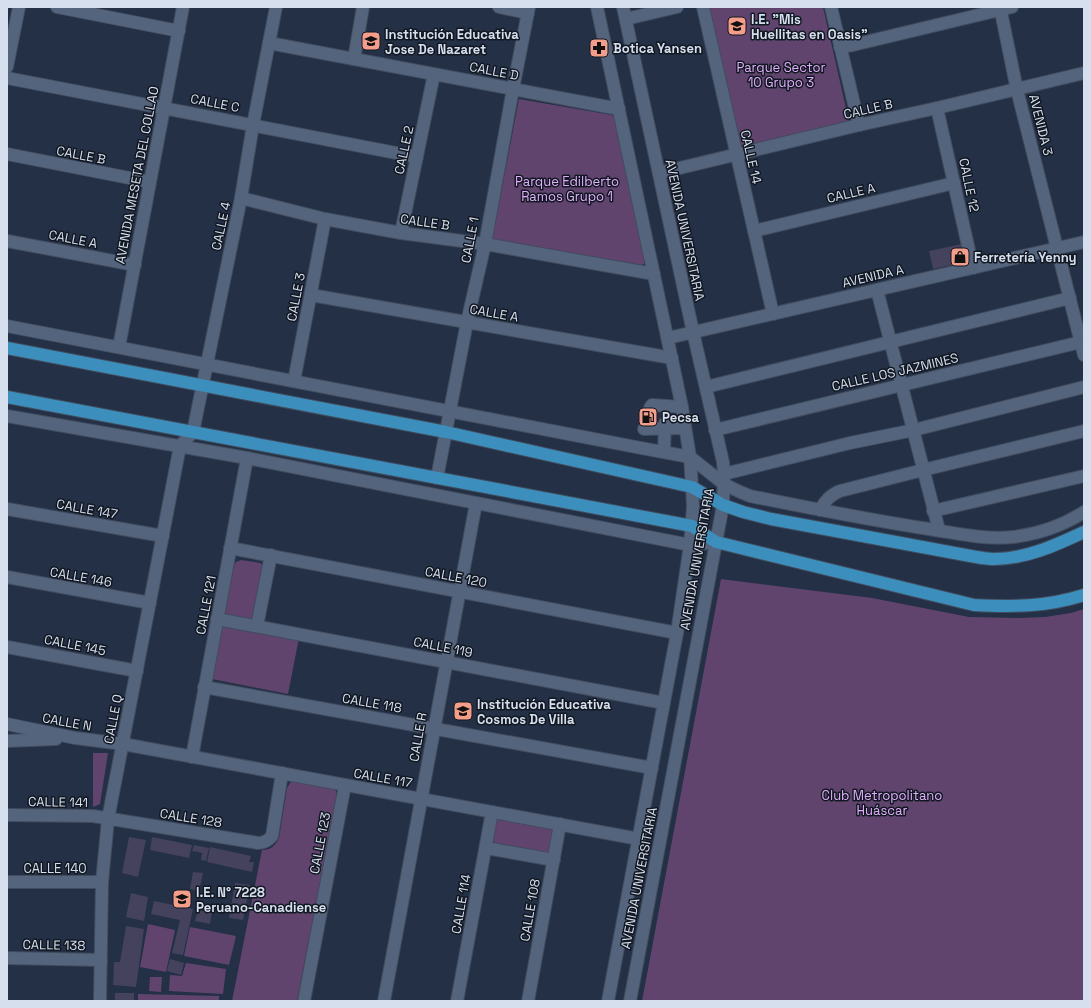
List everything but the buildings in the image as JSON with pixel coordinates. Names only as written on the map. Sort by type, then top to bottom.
[{"type":"main road","points":[[7,348],[446,432],[692,488],[723,505],[771,519],[976,557],[994,559],[1014,557],[1039,551],[1084,532]]},
{"type":"main road","points":[[7,397],[692,526],[716,542],[974,605],[1006,607],[1041,605],[1070,599],[1084,594]]},
{"type":"street","points":[[7,67],[19,7]]},
{"type":"street","points":[[57,7],[178,31]]},
{"type":"street","name":"AVENIDA MESETA DEL COLLAO","points":[[119,347],[183,7]]},
{"type":"street","name":"CALLE 4","points":[[193,432],[241,198],[253,125],[276,7]]},
{"type":"street","points":[[354,58],[364,7]]},
{"type":"street","points":[[499,7],[528,10]]},
{"type":"street","name":"AVENIDA UNIVERSITARIA","points":[[597,7],[682,407],[690,456],[693,507],[690,545],[677,633],[608,1001]]},
{"type":"street","name":"AVENIDA UNIVERSITARIA","points":[[623,7],[693,332],[723,462],[724,479],[723,505],[630,1001]]},
{"type":"street","points":[[626,19],[677,7]]},
{"type":"street","name":"CALLE 14","points":[[703,7],[772,314]]},
{"type":"street","points":[[831,7],[859,125]]},
{"type":"street","points":[[840,47],[1004,8]]},
{"type":"street","name":"AVENIDA 3","points":[[1004,8],[1018,90],[1058,248],[1075,304],[1083,352]]},
{"type":"street","name":"CALLE 1","points":[[437,478],[467,322],[485,244],[528,10]]},
{"type":"street","name":"CALLE D","points":[[269,42],[619,109]]},
{"type":"street","name":"CALLE B","points":[[659,174],[859,125],[1018,90],[1084,73]]},
{"type":"street","name":"CALLE 2","points":[[402,233],[434,74]]},
{"type":"street","name":"CALLE C","points":[[7,78],[417,157]]},
{"type":"street","name":"CALLE 12","points":[[938,108],[973,268]]},
{"type":"street","name":"CALLE B","points":[[7,154],[150,182]]},
{"type":"street","name":"CALLE A","points":[[754,231],[954,183]]},
{"type":"street","name":"CALLE B","points":[[241,198],[325,219],[402,233],[485,244],[654,274]]},
{"type":"street","name":"CALLE 3","points":[[294,381],[325,219]]},
{"type":"street","name":"CALLE A","points":[[7,241],[135,265]]},
{"type":"street","name":"AVENIDA A","points":[[668,338],[1084,242]]},
{"type":"street","points":[[878,290],[939,530]]},
{"type":"street","name":"CALLE A","points":[[311,295],[672,358]]},
{"type":"street","points":[[706,387],[891,342],[1075,304]]},
{"type":"street","points":[[7,326],[641,448],[690,456],[724,479],[738,491],[750,496],[880,522],[996,538],[1028,535],[1052,528],[1084,512]]},
{"type":"street","name":"CALLE LOS JAZMINES","points":[[715,430],[902,385],[1083,352]]},
{"type":"street","points":[[724,479],[850,443],[914,430],[1084,387]]},
{"type":"street","points":[[650,408],[652,405],[665,418],[685,428]]},
{"type":"street","points":[[641,448],[644,427],[665,418],[682,407]]},
{"type":"street","points":[[7,416],[247,458],[690,545],[716,542]]},
{"type":"street","points":[[664,452],[665,418]]},
{"type":"street","points":[[180,446],[193,432]]},
{"type":"street","points":[[820,510],[824,502],[832,494],[923,470],[1084,432]]},
{"type":"street","name":"CALLE Q","points":[[100,1001],[102,882],[108,819],[180,446]]},
{"type":"street","name":"CALLE 121","points":[[192,757],[247,458]]},
{"type":"street","points":[[934,511],[1084,476]]},
{"type":"street","name":"CALLE R","points":[[384,1001],[476,503]]},
{"type":"street","name":"CALLE 147","points":[[7,509],[163,536]]},
{"type":"street","name":"CALLE 120","points":[[230,548],[677,633]]},
{"type":"street","points":[[257,626],[271,555]]},
{"type":"street","name":"CALLE 146","points":[[7,577],[150,603]]},
{"type":"street","name":"CALLE 119","points":[[217,619],[664,703]]},
{"type":"street","name":"CALLE 145","points":[[7,647],[137,671]]},
{"type":"street","name":"CALLE 118","points":[[204,687],[652,768]]},
{"type":"street","name":"CALLE N","points":[[7,724],[75,738],[123,744]]},
{"type":"street","points":[[7,741],[75,738]]},
{"type":"street","name":"CALLE 117","points":[[123,744],[639,839]]},
{"type":"street","name":"CALLE 128","points":[[108,819],[264,843],[272,836],[282,773]]},
{"type":"street","name":"CALLE 123","points":[[304,1001],[345,785]]},
{"type":"street","name":"CALLE 114","points":[[458,1001],[492,812]]},
{"type":"street","name":"CALLE 141","points":[[7,815],[94,816],[108,819]]},
{"type":"street","name":"CALLE 108","points":[[528,1001],[560,824]]},
{"type":"street","points":[[486,848],[554,860]]},
{"type":"street","name":"CALLE 140","points":[[7,882],[102,882]]},
{"type":"street","name":"CALLE 138","points":[[7,958],[101,960]]},
{"type":"green space","name":"Parque Sector 10 Grupo 3","points":[[708,7],[823,7],[850,126],[740,151]]},
{"type":"green space","name":"Parque Edilberto Ramos Grupo 1","points":[[519,99],[612,115],[616,119],[645,261],[644,264],[641,265],[492,240]]},
{"type":"green space","points":[[241,560],[260,563],[264,566],[253,621],[226,617],[225,614],[234,565],[236,562]]},
{"type":"green space","name":"Club Metropolitano Huáscar","points":[[721,579],[872,598],[969,617],[1045,617],[1071,613],[1084,609],[1084,1001],[642,1001]]},
{"type":"green space","points":[[223,623],[299,638],[288,694],[212,679]]},
{"type":"green space","points":[[93,753],[108,753],[100,804],[93,807]]},
{"type":"green space","points":[[293,780],[334,789],[337,795],[297,1001],[232,1001],[262,850],[272,847],[279,838],[287,788]]},
{"type":"green space","points":[[498,818],[552,827],[554,831],[550,850],[548,853],[496,845],[492,839],[496,820]]},
{"type":"green space","points":[[148,924],[175,930],[166,972],[140,967]]},
{"type":"green space","points":[[190,927],[236,936],[229,965],[184,956]]},
{"type":"green space","points":[[186,963],[226,969],[223,994],[169,991],[170,975],[182,976]]},
{"type":"green space","points":[[150,977],[162,977],[161,992],[149,991]]},
{"type":"green space","points":[[138,994],[219,996],[219,1001],[138,1001]]},
{"type":"tunnel","points":[[645,425],[650,408]]},
{"type":"place","name":"I.E. \"Mis Huellitas en Oasis\"","points":[[737,26]]},
{"type":"place","name":"Institución Educativa Jose De Nazaret","points":[[371,41]]},
{"type":"place","name":"Botica Yansen","points":[[599,48]]},
{"type":"place","name":"Ferretería Yenny","points":[[960,257]]},
{"type":"place","name":"Pecsa","points":[[648,417]]},
{"type":"place","name":"Institución Educativa Cosmos De Villa","points":[[463,711]]},
{"type":"place","name":"I.E. N° 7228 Peruano-Canadiense","points":[[182,899]]}]
